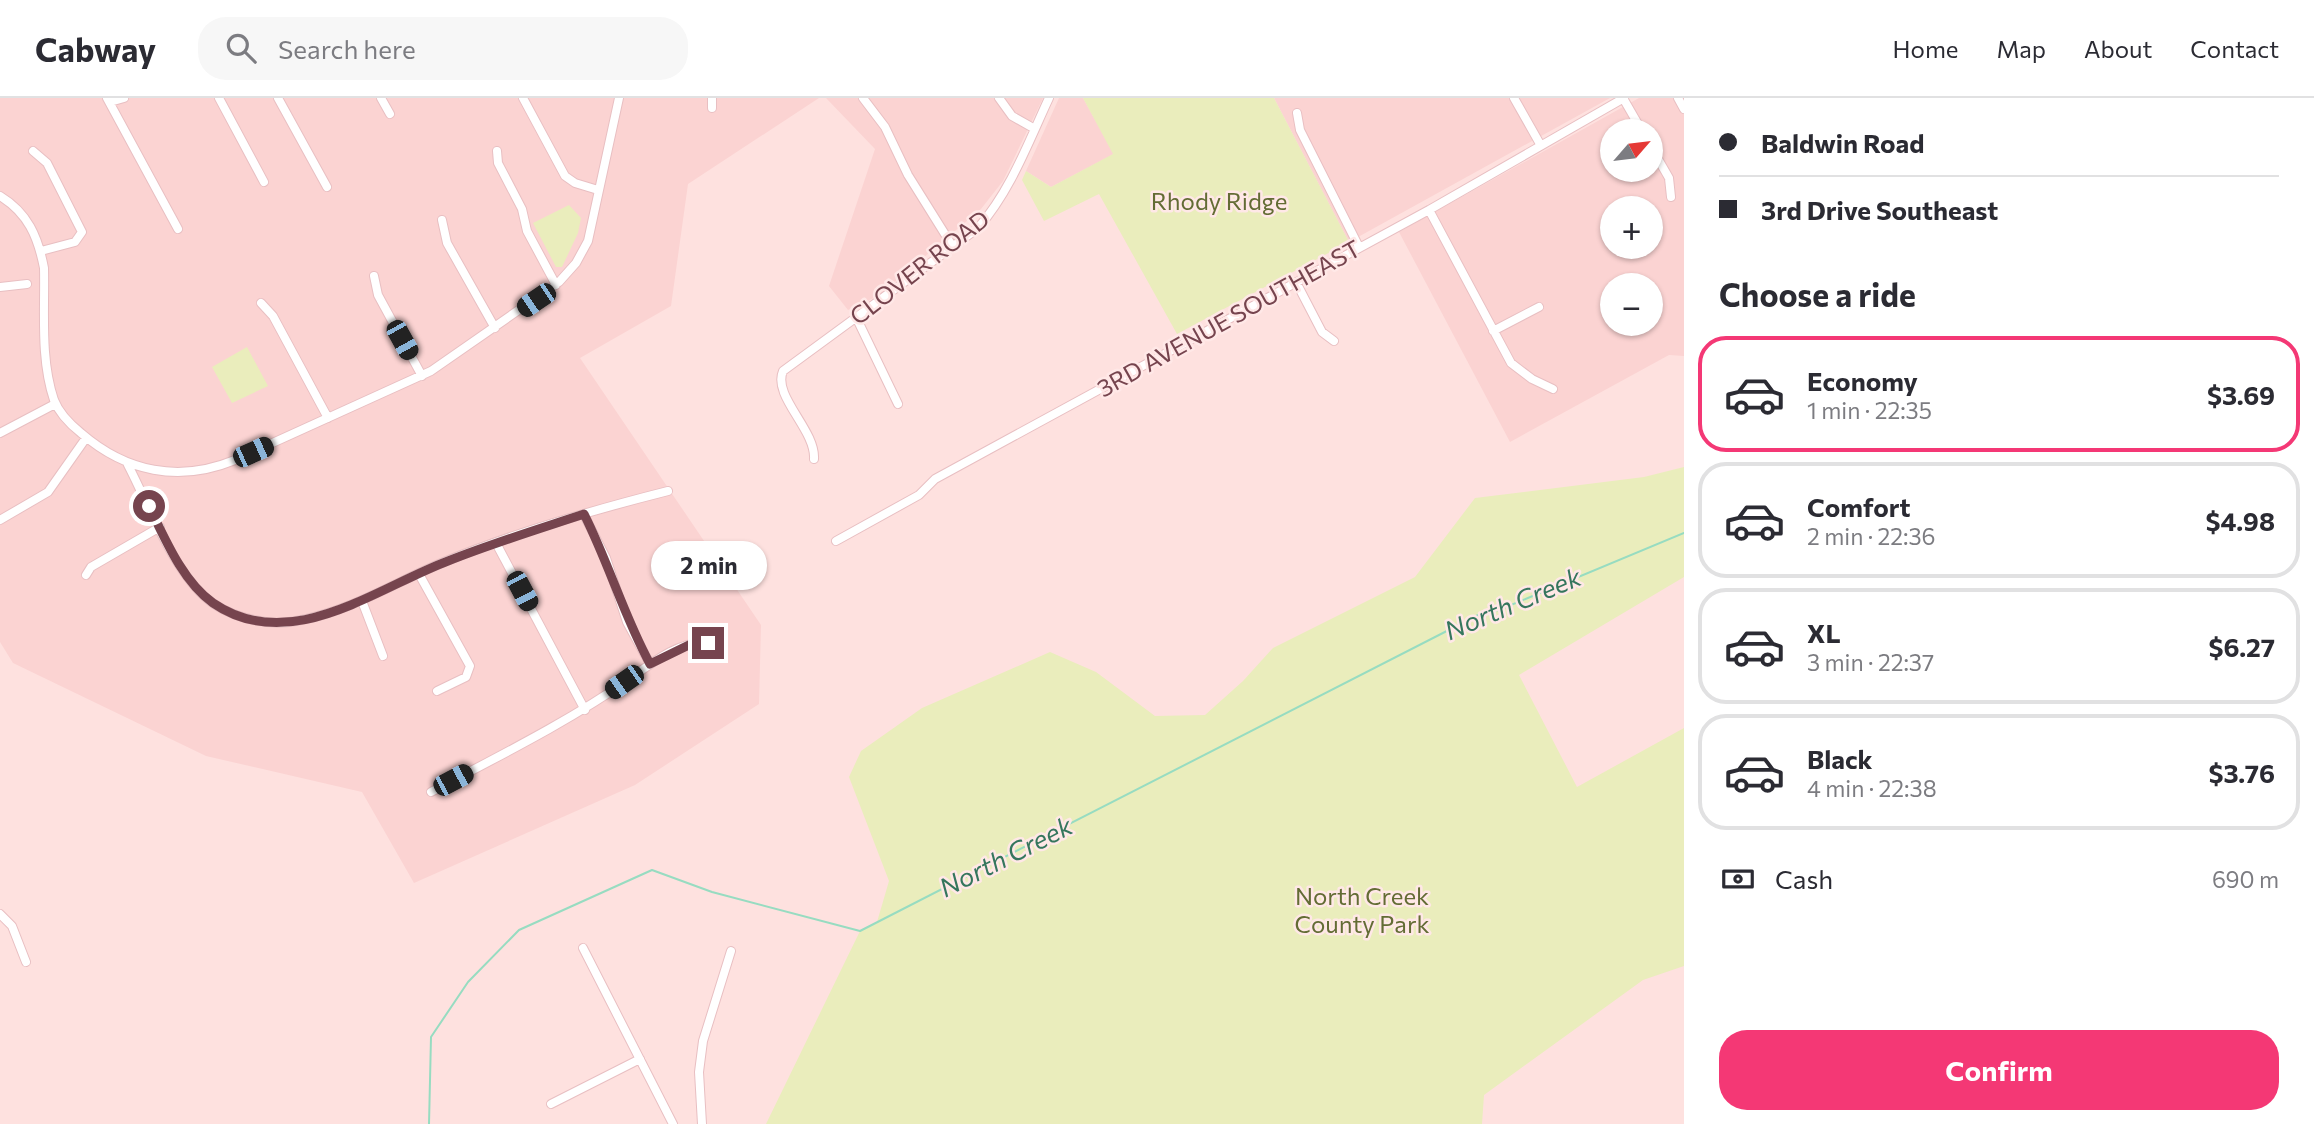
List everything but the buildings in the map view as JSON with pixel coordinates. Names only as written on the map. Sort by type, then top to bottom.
[{"type":"street","points":[[124,98],[109,100],[178,229]]},
{"type":"street","points":[[219,98],[264,182]]},
{"type":"street","points":[[278,98],[327,187]]},
{"type":"street","points":[[381,98],[390,114]]},
{"type":"street","points":[[523,98],[565,176],[575,183],[598,190]]},
{"type":"street","points":[[0,196],[27,220],[41,251],[44,268],[46,370],[55,404],[86,438],[128,465],[187,472],[214,468],[422,376],[556,285],[576,263],[588,241],[618,98]]},
{"type":"street","points":[[712,98],[712,108]]},
{"type":"street","points":[[863,98],[885,127],[908,175],[953,247]]},
{"type":"street","points":[[999,98],[1012,116],[1035,128]]},
{"type":"street","name":"CLOVER ROAD","points":[[814,459],[813,444],[782,387],[780,376],[786,368],[857,319],[978,228],[996,207],[1049,98]]},
{"type":"street","points":[[1514,98],[1540,144]]},
{"type":"street","points":[[1624,98],[1636,119]]},
{"type":"street","name":"3RD AVENUE SOUTHEAST","points":[[836,541],[919,495],[935,479],[1429,210],[1624,98]]},
{"type":"street","points":[[1678,98],[1684,110]]},
{"type":"street","points":[[1297,113],[1300,130],[1359,247]]},
{"type":"street","points":[[33,151],[47,163],[82,232],[75,242],[41,251]]},
{"type":"street","points":[[497,151],[498,163],[522,209],[527,231],[556,285]]},
{"type":"street","points":[[1663,168],[1669,178],[1671,197]]},
{"type":"street","points":[[1429,210],[1511,363],[1532,379],[1553,389]]},
{"type":"street","points":[[442,220],[447,243],[495,328]]},
{"type":"street","points":[[374,276],[377,295],[422,376]]},
{"type":"street","points":[[1296,282],[1322,332],[1334,341]]},
{"type":"street","points":[[0,287],[27,284]]},
{"type":"street","points":[[261,303],[273,316],[328,418]]},
{"type":"street","points":[[1493,331],[1539,307]]},
{"type":"street","points":[[857,319],[898,404]]},
{"type":"street","points":[[0,433],[55,404]]},
{"type":"street","points":[[0,520],[48,492],[86,438]]},
{"type":"street","points":[[128,465],[160,527],[196,587],[214,604],[234,614],[263,622],[283,623],[315,617],[362,601],[419,574],[496,543],[584,514],[668,491]]},
{"type":"street","points":[[584,514],[607,558],[627,622],[650,664]]},
{"type":"street","points":[[86,575],[91,567],[160,527]]},
{"type":"street","points":[[496,543],[585,710]]},
{"type":"street","points":[[419,574],[470,666],[466,677],[437,691]]},
{"type":"street","points":[[362,601],[383,656]]},
{"type":"street","points":[[431,792],[585,710],[650,664],[693,643],[708,643]]},
{"type":"street","points":[[0,914],[5,916],[12,926],[26,962]]},
{"type":"street","points":[[583,948],[673,1124]]},
{"type":"street","points":[[702,1124],[699,1072],[703,1041],[731,951]]},
{"type":"street","points":[[551,1104],[640,1059]]},
{"type":"shaded area","points":[[0,98],[819,98],[688,184],[671,306],[580,358],[761,625],[759,704],[635,785],[414,883],[362,792],[206,756],[13,663],[0,642]]},
{"type":"shaded area","points":[[826,98],[1043,98],[1003,181],[981,209],[878,296],[848,310],[829,286],[875,149]]},
{"type":"shaded area","points":[[1059,98],[1083,98],[1114,154],[1051,187],[1026,171]]},
{"type":"shaded area","points":[[1274,98],[1610,98],[1349,242]]},
{"type":"shaded area","points":[[1639,98],[1684,98],[1684,356],[1669,355],[1510,442],[1399,232],[1600,120],[1600,182],[1663,182],[1663,119],[1601,119]]},
{"type":"green space","name":"Rhody Ridge","points":[[1083,98],[1274,98],[1349,242],[1177,334],[1099,194],[1044,221],[1022,180],[1026,171],[1051,187],[1113,154]]},
{"type":"green space","points":[[569,205],[581,218],[578,233],[562,267],[556,267],[533,223]]},
{"type":"green space","points":[[247,347],[268,386],[232,403],[212,367]]},
{"type":"green space","name":"North Creek County Park","points":[[1684,467],[1684,577],[1519,675],[1577,787],[1684,728],[1684,966],[1643,980],[1484,1095],[1482,1124],[766,1124],[860,931],[877,922],[889,881],[849,777],[861,751],[922,708],[1050,652],[1096,672],[1155,716],[1205,715],[1243,681],[1273,648],[1415,577],[1475,498],[1644,477]]},
{"type":"waterway","name":"North Creek","points":[[429,1124],[431,1037],[468,982],[519,930],[652,870],[712,892],[860,931],[1482,613],[1499,610],[1684,533]]},
{"type":"route","points":[[149,506],[183,569],[203,595],[234,614],[272,623],[296,622],[339,610],[446,561],[584,514],[607,558],[627,622],[650,664],[693,643],[708,643]]}]
